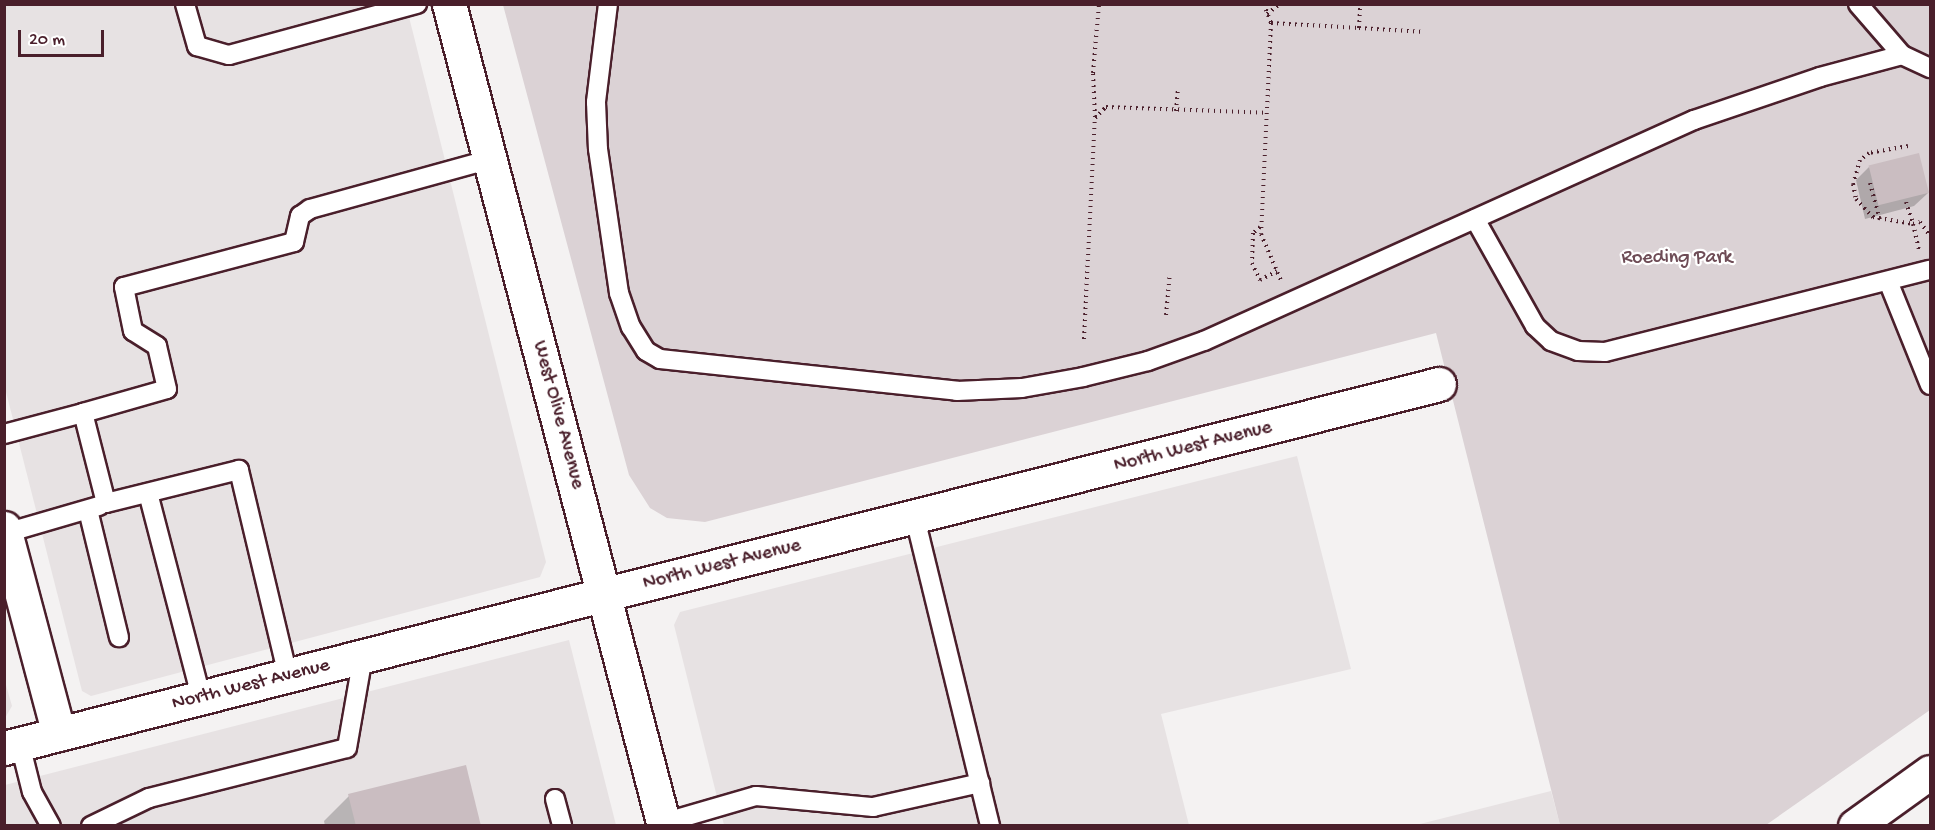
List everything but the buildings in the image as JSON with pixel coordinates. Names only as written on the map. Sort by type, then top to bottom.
[{"type":"main road","name":"West Olive Avenue","points":[[449,4],[606,594],[663,824]]},
{"type":"main road","name":"North West Avenue","points":[[12,746],[201,696],[915,518],[1439,384]]},
{"type":"main road","points":[[5,530],[59,734]]},
{"type":"main road","points":[[1855,825],[1930,772]]},
{"type":"lane","points":[[185,4],[197,46],[229,55],[417,4]]},
{"type":"lane","points":[[608,4],[596,102],[607,229],[619,293],[631,327],[646,351],[660,359],[957,391],[1022,388],[1148,361],[1204,341],[1580,169],[1694,120],[1820,77],[1902,55]]},
{"type":"lane","points":[[1858,4],[1902,55],[1930,68]]},
{"type":"lane","points":[[4,434],[167,389],[157,346],[133,331],[124,287],[294,242],[300,216],[310,208],[491,159]]},
{"type":"lane","points":[[1475,219],[1535,326],[1551,341],[1578,351],[1605,352],[1927,271]]},
{"type":"lane","points":[[1888,281],[1930,384]]},
{"type":"lane","points":[[83,413],[106,503]]},
{"type":"lane","points":[[5,530],[239,470],[288,676]]},
{"type":"lane","points":[[148,493],[201,696]]},
{"type":"lane","points":[[88,510],[119,637]]},
{"type":"lane","points":[[915,518],[990,825]]},
{"type":"lane","points":[[91,825],[149,798],[347,748],[363,656]]},
{"type":"lane","points":[[12,746],[32,792],[51,825]]},
{"type":"lane","points":[[663,824],[756,796],[873,807],[980,783]]},
{"type":"lane","points":[[555,799],[562,825]]},
{"type":"path","points":[[1084,339],[1095,118],[1093,73],[1099,4]]},
{"type":"path","points":[[1264,4],[1271,23],[1261,234],[1290,303]]},
{"type":"path","points":[[1267,14],[1281,4]]},
{"type":"path","points":[[1359,28],[1360,7]]},
{"type":"path","points":[[1271,23],[1424,32]]},
{"type":"path","points":[[1176,111],[1178,89]]},
{"type":"path","points":[[1095,118],[1106,107],[1266,113]]},
{"type":"path","points":[[1908,146],[1869,153],[1857,168],[1856,199],[1866,212],[1880,220],[1913,224],[1920,222],[1930,236]]},
{"type":"path","points":[[1870,183],[1880,220]]},
{"type":"path","points":[[1906,202],[1927,271]]},
{"type":"path","points":[[1261,226],[1253,233],[1252,263],[1260,280],[1277,272]]},
{"type":"path","points":[[1167,315],[1170,273]]},
{"type":"shaded area","points":[[4,5],[406,5],[546,562],[540,577],[91,696],[82,691],[5,388]]},
{"type":"shaded area","points":[[1297,456],[1351,669],[1161,714],[1189,825],[724,825],[674,625],[680,612]]},
{"type":"shaded area","points":[[569,640],[616,825],[5,826],[5,785]]},
{"type":"shaded area","points":[[4,678],[12,706],[5,718],[4,718]]},
{"type":"shaded area","points":[[1551,791],[1560,825],[1416,825]]},
{"type":"green space","name":"Roeding Park","points":[[503,5],[1930,5],[1930,710],[1766,825],[1560,825],[1436,333],[705,522],[667,518],[650,508],[629,475]]}]
